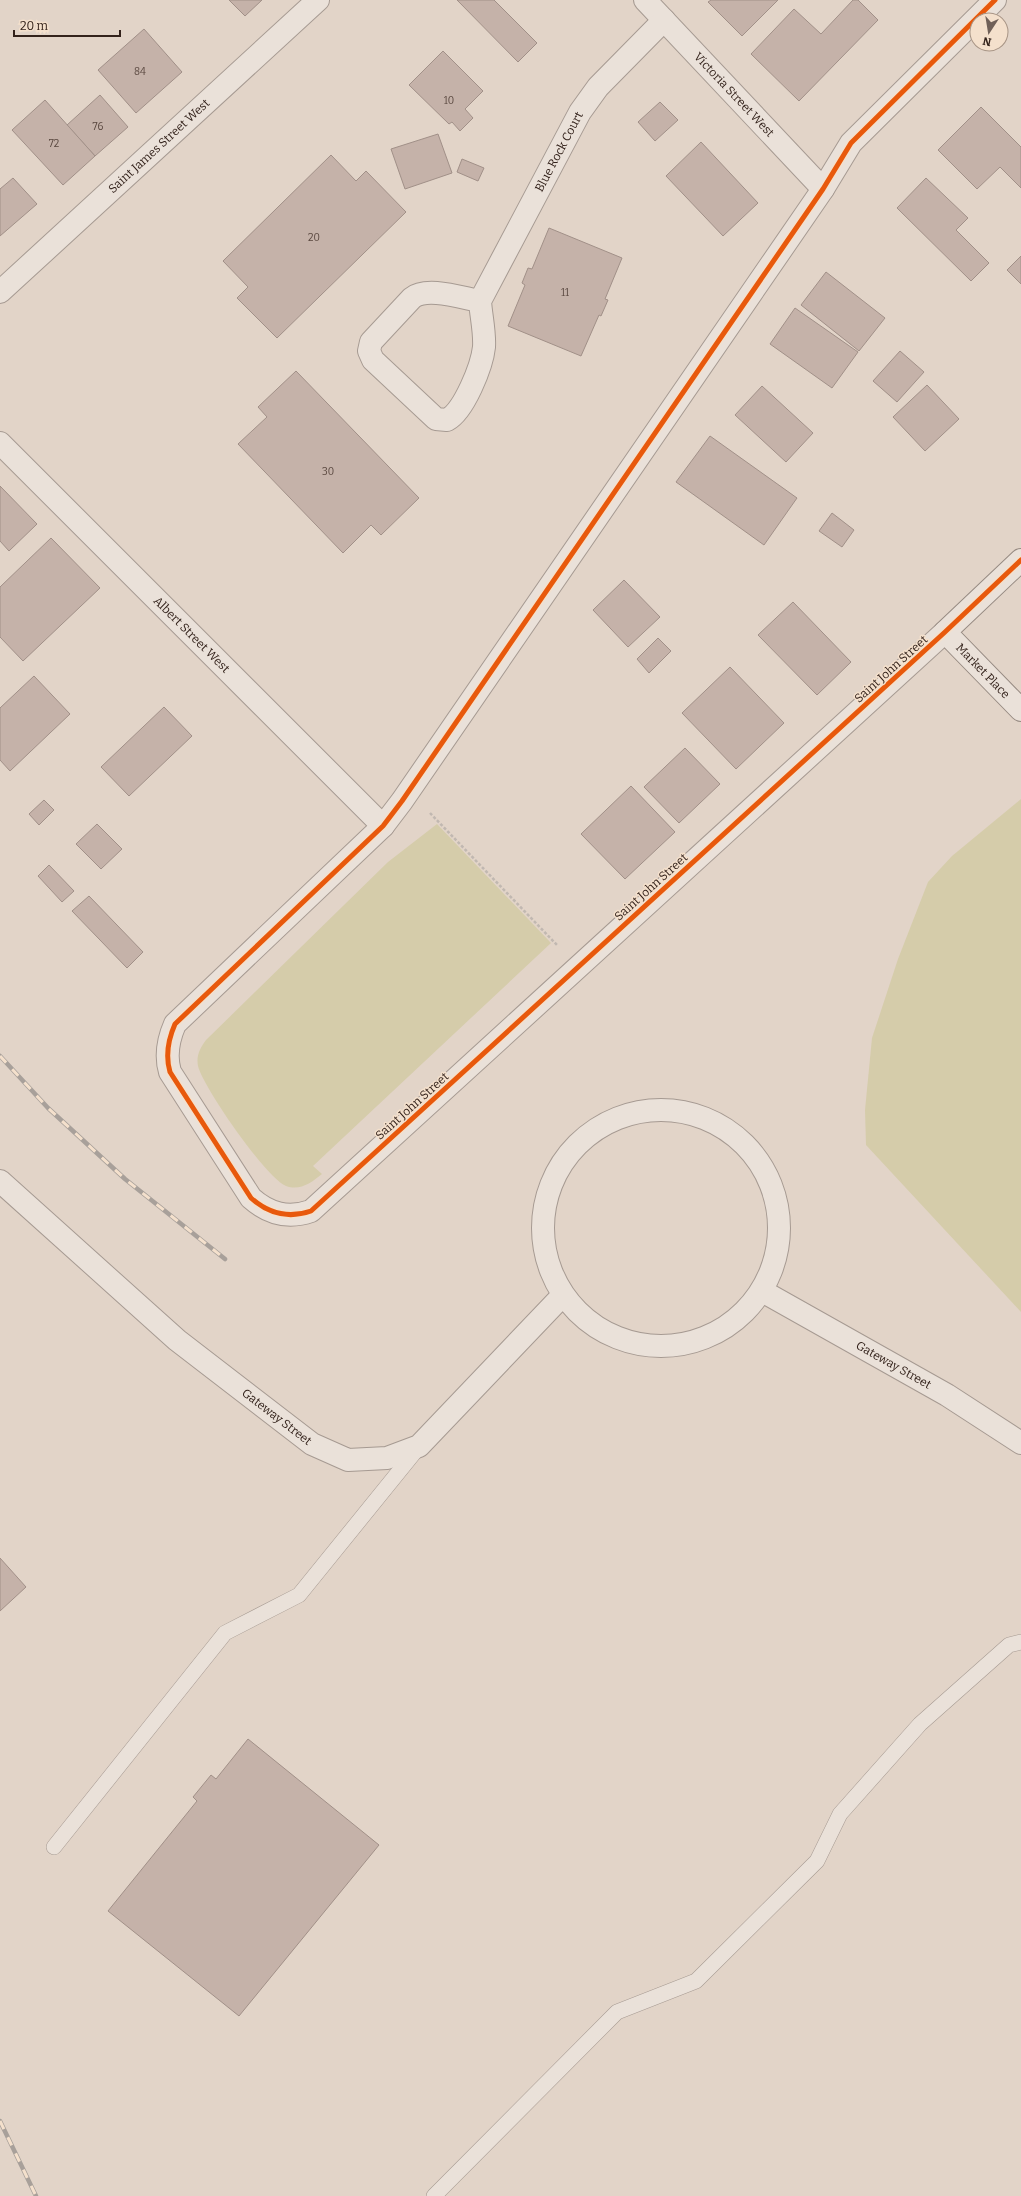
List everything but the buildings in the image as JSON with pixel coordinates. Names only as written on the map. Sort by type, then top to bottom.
[{"type":"street","name":"Saint James Street West","points":[[0,292],[318,0]]},
{"type":"street","name":"Victoria Street West","points":[[645,0],[823,189]]},
{"type":"street","points":[[383,826],[402,801],[823,189],[851,143],[995,0]]},
{"type":"street","name":"Blue Rock Court","points":[[480,301],[580,112],[598,87],[664,20]]},
{"type":"street","points":[[429,292],[480,301],[484,347],[479,368],[456,414],[447,420],[436,418],[373,360],[369,351],[371,342],[412,298],[420,293],[429,292]]},
{"type":"street","name":"Albert Street West","points":[[0,444],[383,826]]},
{"type":"street","name":"Saint John Street","points":[[383,826],[182,1016],[175,1024],[170,1035],[167,1062],[170,1072],[250,1198],[261,1207],[287,1216],[311,1211],[945,632],[1021,560]]},
{"type":"street","name":"Market Place","points":[[945,632],[1021,710]]},
{"type":"street","points":[[679,1110],[716,1122],[747,1146],[770,1178],[780,1216],[777,1255],[762,1292],[737,1321],[702,1340],[664,1347],[625,1342],[590,1324],[563,1295],[546,1259],[542,1220],[551,1182],[572,1149],[602,1125],[639,1111],[679,1110]]},
{"type":"street","name":"Gateway Street","points":[[0,1181],[177,1340],[312,1444],[348,1460],[387,1458],[419,1446],[563,1295]]},
{"type":"street","name":"Gateway Street","points":[[762,1292],[947,1395],[1021,1443]]},
{"type":"lane","points":[[54,1847],[225,1633],[300,1596],[419,1446]]},
{"type":"lane","points":[[434,2196],[616,2012],[696,1981],[817,1861],[840,1814],[920,1724],[1009,1645],[1021,1642]]},
{"type":"path","points":[[438,821],[535,922]]},
{"type":"shaded area","points":[[1021,799],[1021,1312],[866,1145],[865,1110],[872,1038],[898,959],[928,882],[952,856]]},
{"type":"shaded area","points":[[437,824],[551,943],[313,1166],[322,1174],[301,1187],[296,1188],[286,1186],[265,1167],[251,1150],[236,1131],[211,1092],[202,1077],[198,1066],[198,1055],[200,1049],[206,1040],[388,862]]},
{"type":"railway","points":[[0,1056],[48,1108],[125,1179],[225,1259]]},
{"type":"railway","points":[[0,2121],[36,2196]]},
{"type":"cycle path","points":[[995,0],[851,143],[823,189],[402,801],[383,826],[175,1024],[168,1048],[168,1066],[170,1072],[251,1198],[265,1208],[279,1214],[294,1215],[311,1211],[945,632],[1021,560]]}]
